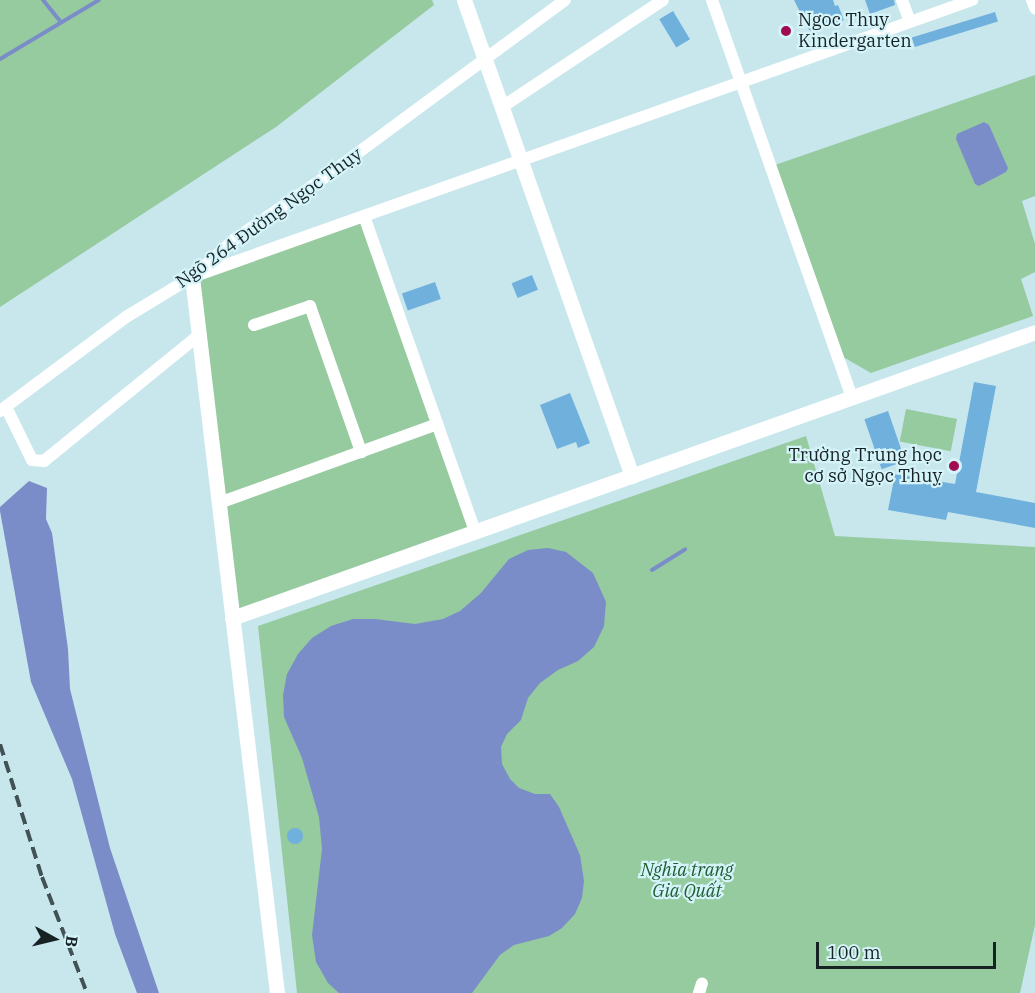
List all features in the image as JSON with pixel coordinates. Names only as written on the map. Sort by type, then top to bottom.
[{"type":"street","points":[[464,0],[632,476]]},
{"type":"street","name":"Ngõ 264 Đường Ngọc Thụy","points":[[3,409],[126,317],[192,277],[236,239],[321,180],[565,0]]},
{"type":"street","points":[[502,108],[663,0]]},
{"type":"street","points":[[712,0],[852,397]]},
{"type":"street","points":[[902,0],[910,22]]},
{"type":"street","points":[[277,993],[192,277],[972,0]]},
{"type":"street","points":[[1032,0],[1035,8]]},
{"type":"street","points":[[364,216],[475,531]]},
{"type":"street","points":[[254,325],[310,306],[361,452]]},
{"type":"street","points":[[232,618],[1035,332]]},
{"type":"street","points":[[3,409],[32,460],[44,460],[199,335]]},
{"type":"street","points":[[219,503],[437,424]]},
{"type":"green space","points":[[0,0],[432,0],[434,5],[276,127],[0,307]]},
{"type":"green space","points":[[1035,75],[1035,196],[1022,201],[1035,244],[1035,272],[1021,279],[1033,316],[871,373],[843,357],[775,165]]},
{"type":"green space","points":[[364,216],[475,531],[232,618],[192,277]]},
{"type":"green space","points":[[906,409],[957,419],[951,451],[900,441]]},
{"type":"green space","name":"Nghĩa trang Gia Quất","points":[[806,436],[835,536],[1035,547],[1035,925],[1020,993],[297,993],[258,626]]},
{"type":"water","points":[[984,122],[989,125],[1008,168],[1006,172],[979,186],[975,184],[956,139],[957,134]]},
{"type":"water","points":[[29,481],[47,488],[46,519],[52,533],[68,649],[70,689],[110,848],[159,993],[137,993],[115,934],[72,779],[31,682],[0,511],[0,507]]},
{"type":"water","points":[[548,548],[566,552],[593,573],[606,602],[604,626],[594,647],[578,661],[558,670],[540,683],[528,698],[521,720],[507,734],[501,747],[502,764],[510,779],[519,788],[535,794],[550,794],[559,807],[580,855],[584,881],[582,898],[575,914],[562,928],[549,936],[514,945],[500,955],[472,993],[339,993],[328,983],[316,962],[312,935],[322,849],[319,817],[302,758],[284,717],[283,695],[287,674],[298,654],[312,638],[331,626],[353,619],[415,624],[443,619],[460,611],[481,593],[509,559],[528,550]]},
{"type":"building","points":[[794,0],[833,0],[835,6],[838,5],[844,20],[813,31],[809,30]]},
{"type":"building","points":[[865,0],[894,0],[895,5],[870,14]]},
{"type":"building","points":[[673,11],[690,39],[676,48],[659,19]]},
{"type":"building","points":[[995,12],[998,22],[915,47],[912,37]]},
{"type":"building","points":[[532,275],[538,290],[518,298],[512,283]]},
{"type":"building","points":[[435,282],[441,299],[408,310],[402,293]]},
{"type":"building","points":[[974,382],[996,386],[976,492],[1035,503],[1035,528],[948,512],[946,520],[888,510],[895,474],[955,484]]},
{"type":"building","points":[[570,393],[590,443],[578,448],[576,442],[557,449],[540,405]]},
{"type":"building","points":[[888,411],[905,461],[882,469],[864,419]]},
{"type":"building","points":[[295,828],[303,836],[295,844],[287,836]]},
{"type":"waterway","points":[[43,0],[61,22]]},
{"type":"waterway","points":[[0,59],[99,0]]},
{"type":"waterway","points":[[652,570],[685,549]]},
{"type":"railway","points":[[0,744],[42,877],[87,993]]},
{"type":"place","name":"Ngoc Thuy Kindergarten","points":[[786,31]]},
{"type":"place","name":"Trường Trung học cơ sở Ngọc Thuỵ","points":[[954,466]]}]
